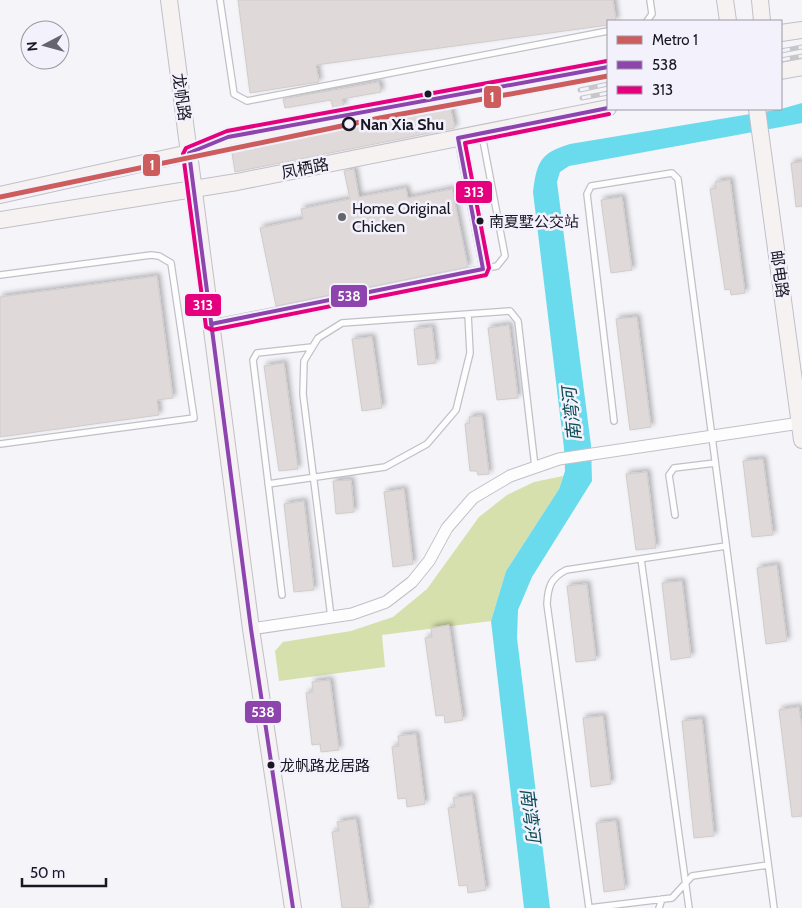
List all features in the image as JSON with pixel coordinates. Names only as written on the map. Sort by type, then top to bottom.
[{"type":"street","name":"龙帆路","points":[[169,0],[251,629],[294,908]]},
{"type":"street","points":[[725,0],[728,20]]},
{"type":"street","points":[[760,0],[762,20]]},
{"type":"street","points":[[782,33],[802,30]]},
{"type":"street","points":[[782,71],[802,67]]},
{"type":"street","points":[[0,194],[189,153],[228,137],[607,68]]},
{"type":"street","name":"凤栖路","points":[[0,220],[237,182],[607,108]]},
{"type":"street","name":"邮电路","points":[[757,110],[802,440]]},
{"type":"street","points":[[251,629],[352,614],[378,605],[412,582],[429,561],[447,528],[473,498],[510,476],[559,459],[801,423]]},
{"type":"lane","points":[[220,0],[234,94],[247,101],[607,31]]},
{"type":"lane","points":[[648,20],[652,14],[650,0]]},
{"type":"lane","points":[[211,324],[497,266],[505,256],[482,133]]},
{"type":"lane","points":[[458,138],[483,269]]},
{"type":"lane","points":[[614,421],[587,194],[591,186],[672,173],[678,178],[774,908]]},
{"type":"lane","points":[[0,275],[151,255],[166,259],[171,263],[194,418],[0,444]]},
{"type":"lane","points":[[331,617],[302,394],[304,361],[318,338],[342,323],[510,311],[518,321],[536,467]]},
{"type":"lane","points":[[268,484],[314,479],[384,467],[427,444],[456,410],[470,352],[468,314]]},
{"type":"lane","points":[[282,595],[253,360],[257,353],[312,347]]},
{"type":"lane","points":[[675,515],[669,475],[674,468],[715,463]]},
{"type":"lane","points":[[726,546],[566,570],[553,577],[548,590],[547,604],[589,908],[672,898],[692,876],[768,865]]},
{"type":"lane","points":[[641,559],[689,908]]},
{"type":"lane","points":[[660,908],[662,899]]},
{"type":"green space","points":[[563,476],[559,489],[506,571],[491,621],[382,635],[385,667],[279,681],[275,651],[283,642],[351,631],[393,617],[427,589],[479,517],[507,495],[534,482]]},
{"type":"water","name":"南湾河","points":[[802,103],[802,123],[569,166],[560,172],[557,182],[591,445],[592,481],[532,577],[518,610],[517,638],[550,908],[524,908],[491,621],[506,571],[559,489],[565,471],[564,448],[533,192],[536,173],[546,155],[570,144],[782,109]]},
{"type":"building","points":[[238,0],[613,0],[616,20],[607,20],[607,25],[316,65],[319,82],[250,93]]},
{"type":"building","points":[[379,82],[381,92],[342,99],[344,106],[333,108],[331,100],[285,108],[283,99]]},
{"type":"building","points":[[450,106],[455,128],[235,172],[231,147]]},
{"type":"building","points":[[802,162],[802,206],[796,207],[791,163]]},
{"type":"building","points":[[354,169],[359,197],[406,188],[408,198],[452,189],[468,267],[276,306],[260,228],[303,219],[301,209],[350,199],[344,171]]},
{"type":"building","points":[[730,180],[745,293],[731,295],[730,289],[725,290],[710,189],[716,188],[715,182]]},
{"type":"building","points":[[622,197],[632,270],[611,273],[601,200]]},
{"type":"building","points":[[157,276],[173,398],[157,400],[159,415],[0,437],[0,297]]},
{"type":"building","points":[[637,317],[651,427],[630,430],[616,319]]},
{"type":"building","points":[[509,325],[518,398],[497,400],[488,328]]},
{"type":"building","points":[[432,327],[436,363],[418,365],[414,329]]},
{"type":"building","points":[[372,337],[382,408],[362,411],[352,339]]},
{"type":"building","points":[[284,363],[298,469],[279,471],[264,366]]},
{"type":"building","points":[[482,416],[489,474],[478,475],[477,471],[470,471],[465,424],[470,423],[469,417]]},
{"type":"building","points":[[763,459],[773,535],[752,537],[743,461]]},
{"type":"building","points":[[647,472],[656,548],[636,550],[626,474]]},
{"type":"building","points":[[351,480],[354,512],[336,514],[333,481]]},
{"type":"building","points":[[404,489],[413,564],[393,567],[384,492]]},
{"type":"building","points":[[304,501],[314,590],[294,592],[284,504]]},
{"type":"building","points":[[777,565],[787,641],[766,644],[757,568]]},
{"type":"building","points":[[682,581],[691,657],[671,660],[662,583]]},
{"type":"building","points":[[587,584],[596,660],[576,662],[567,586]]},
{"type":"building","points":[[449,625],[463,720],[445,723],[444,715],[436,716],[425,638],[432,637],[431,628]]},
{"type":"building","points":[[330,680],[339,750],[321,752],[320,744],[312,745],[306,693],[313,692],[312,682]]},
{"type":"building","points":[[799,707],[802,729],[802,816],[792,817],[779,710]]},
{"type":"building","points":[[603,716],[611,784],[591,787],[583,718]]},
{"type":"building","points":[[702,719],[714,836],[694,838],[682,721]]},
{"type":"building","points":[[416,734],[425,804],[407,807],[406,798],[398,799],[392,747],[399,746],[398,736]]},
{"type":"building","points":[[472,795],[486,890],[468,893],[467,885],[459,886],[448,808],[455,807],[453,798]]},
{"type":"building","points":[[356,819],[369,908],[342,908],[332,832],[339,831],[337,822]]},
{"type":"building","points":[[616,821],[625,889],[604,892],[596,823]]},
{"type":"railway","points":[[782,51],[802,47]]},
{"type":"railway","points":[[782,60],[802,56]]},
{"type":"railway","points":[[580,90],[607,84]]},
{"type":"railway","points":[[582,98],[607,93]]},
{"type":"metro line","name":"1","points":[[0,197],[380,118],[607,76]]},
{"type":"transit line","name":"313","points":[[607,61],[227,131],[186,148],[183,154],[206,327],[212,330],[486,275],[489,268],[465,143],[609,114]]},
{"type":"transit line","name":"538","points":[[293,908],[251,629],[189,153],[228,137],[607,67]]},
{"type":"transit line","name":"538","points":[[211,324],[483,269],[458,138],[607,108]]},
{"type":"place","name":"Nan Xia Shu","points":[[349,124]]},
{"type":"place","name":"Home Original Chicken","points":[[342,217]]},
{"type":"place","name":"南夏墅公交站","points":[[480,221]]},
{"type":"place","name":"龙帆路龙居路","points":[[271,765]]}]
